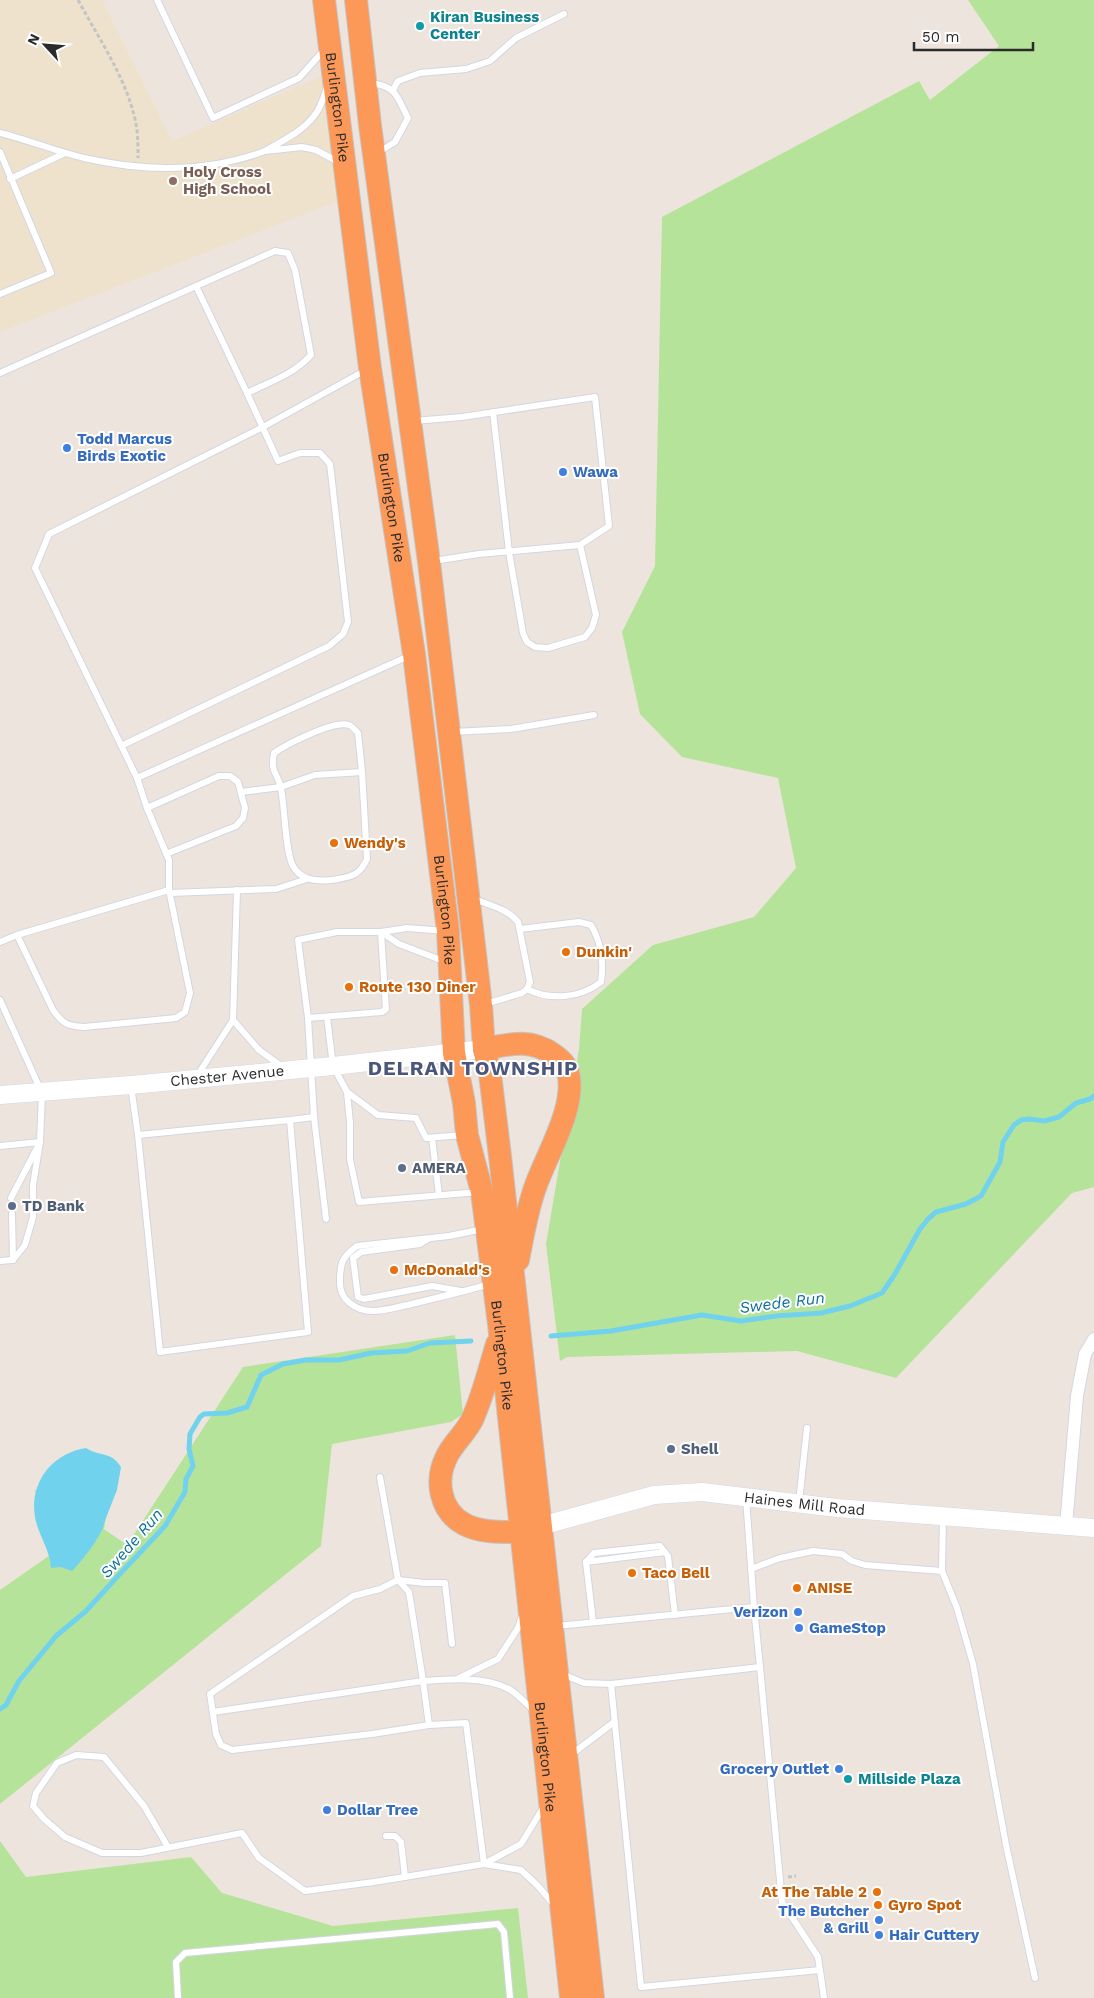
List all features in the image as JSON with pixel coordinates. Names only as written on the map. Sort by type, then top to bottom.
[{"type":"highway","name":"Burlington Pike","points":[[324,0],[370,368],[414,654],[448,931],[454,1053],[464,1103],[467,1135],[482,1192],[486,1229],[504,1281],[500,1335],[572,1998]]},
{"type":"highway","name":"Burlington Pike","points":[[356,0],[429,562],[481,1005],[484,1049],[490,1074],[504,1281],[542,1525],[593,1998]]},
{"type":"highway","points":[[484,1049],[510,1043],[532,1044],[551,1052],[560,1059],[568,1072],[567,1103],[562,1122],[535,1187],[504,1281]]},
{"type":"highway","points":[[500,1335],[479,1402],[470,1423],[446,1456],[442,1469],[440,1488],[444,1502],[452,1514],[465,1524],[496,1531],[520,1532]]},
{"type":"street","name":"Chester Avenue","points":[[0,1095],[333,1066],[484,1049]]},
{"type":"street","points":[[1066,1526],[1077,1396],[1085,1354],[1094,1339]]},
{"type":"street","name":"Haines Mill Road","points":[[520,1532],[654,1495],[702,1492],[799,1503],[1094,1528]]},
{"type":"lane","points":[[157,0],[213,118],[298,78],[330,45]]},
{"type":"lane","points":[[393,90],[398,81],[420,73],[466,69],[490,60],[516,38],[564,14]]},
{"type":"lane","points":[[265,151],[293,134],[314,117],[334,71]]},
{"type":"lane","points":[[366,82],[379,84],[393,90],[408,118],[394,142],[375,154]]},
{"type":"lane","points":[[0,132],[85,158],[138,166],[204,167],[235,161],[265,151],[302,147],[316,150],[345,166]]},
{"type":"lane","points":[[0,152],[51,273],[0,294]]},
{"type":"lane","points":[[10,179],[65,153]]},
{"type":"lane","points":[[0,373],[275,251],[288,253],[295,270],[311,355],[303,364],[289,373],[247,392]]},
{"type":"lane","points":[[121,746],[330,646],[343,634],[348,622],[330,464],[320,453],[300,453],[278,461],[196,286]]},
{"type":"lane","points":[[17,935],[53,1010],[60,1020],[70,1026],[84,1027],[176,1018],[185,1012],[190,993],[170,892],[169,860],[147,808],[137,778],[35,568],[49,534],[263,428],[370,368]]},
{"type":"lane","points":[[411,421],[493,412],[595,397],[609,526],[580,545],[429,562]]},
{"type":"lane","points":[[493,412],[509,552],[523,633],[527,642],[535,647],[548,648],[585,636],[592,628],[596,615],[580,545]]},
{"type":"lane","points":[[137,778],[414,654]]},
{"type":"lane","points":[[449,733],[511,729],[594,715]]},
{"type":"lane","points":[[0,942],[17,935],[170,892],[276,889],[307,878],[325,881],[349,877],[362,870],[367,859],[362,772],[358,733],[349,725],[336,724],[284,746],[274,753],[271,767],[281,787],[293,866],[307,878]]},
{"type":"lane","points":[[241,792],[281,787],[315,775],[362,772]]},
{"type":"lane","points":[[147,808],[219,776],[230,776],[238,782],[245,808],[243,818],[236,826],[166,854]]},
{"type":"lane","points":[[195,1079],[233,1020],[237,890]]},
{"type":"lane","points":[[468,897],[507,912],[519,926],[530,982],[527,989],[522,993],[481,1005]]},
{"type":"lane","points":[[519,926],[579,922],[591,925],[597,934],[603,967],[602,982],[592,990],[582,993],[554,997],[536,994],[527,989]]},
{"type":"lane","points":[[326,1219],[314,1117],[308,1018],[298,940],[337,932],[381,932],[407,928],[448,931]]},
{"type":"lane","points":[[381,932],[399,944],[450,964]]},
{"type":"lane","points":[[308,1018],[382,1012],[386,1009],[381,932]]},
{"type":"lane","points":[[0,1000],[42,1092],[40,1142],[33,1185],[33,1217],[25,1245],[13,1260],[0,1261]]},
{"type":"lane","points":[[327,1017],[333,1066],[346,1092],[350,1123],[350,1159],[359,1202],[482,1192]]},
{"type":"lane","points":[[233,1020],[259,1050],[286,1070]]},
{"type":"lane","points":[[131,1085],[138,1135],[160,1352],[308,1332],[290,1120]]},
{"type":"lane","points":[[346,1092],[378,1115],[416,1118],[426,1138],[467,1135]]},
{"type":"lane","points":[[138,1135],[314,1117]]},
{"type":"lane","points":[[432,1138],[439,1195]]},
{"type":"lane","points":[[0,1146],[40,1142]]},
{"type":"lane","points":[[12,1198],[40,1142]]},
{"type":"lane","points":[[12,1214],[13,1260]]},
{"type":"lane","points":[[486,1229],[357,1246],[347,1253],[340,1265],[339,1285],[345,1299],[353,1306],[373,1311],[464,1292],[504,1281]]},
{"type":"lane","points":[[432,1237],[420,1244],[361,1252],[353,1258],[358,1297],[364,1299],[432,1286],[464,1292]]},
{"type":"lane","points":[[799,1503],[807,1428]]},
{"type":"lane","points":[[380,1477],[398,1580],[409,1592],[429,1725]]},
{"type":"lane","points":[[746,1497],[754,1607],[782,1902],[818,1957],[824,1998]]},
{"type":"lane","points":[[943,1516],[942,1571],[957,1608],[973,1664],[1006,1845],[1035,1978]]},
{"type":"lane","points":[[593,1622],[586,1562],[594,1553],[660,1546],[668,1556],[675,1615]]},
{"type":"lane","points":[[751,1570],[780,1558],[813,1551],[842,1554],[852,1561],[865,1565],[942,1571]]},
{"type":"lane","points":[[452,1644],[445,1583],[398,1580],[380,1589],[353,1596],[210,1694],[216,1734],[221,1745],[232,1750],[429,1725],[466,1723],[484,1864]]},
{"type":"lane","points":[[459,1678],[498,1659],[518,1628],[528,1593]]},
{"type":"lane","points":[[553,1626],[754,1607]]},
{"type":"lane","points":[[558,1673],[584,1683],[611,1684],[760,1667]]},
{"type":"lane","points":[[213,1712],[423,1681],[459,1678],[496,1685],[510,1690],[542,1718]]},
{"type":"lane","points":[[611,1684],[641,1987],[820,1970]]},
{"type":"lane","points":[[567,1758],[614,1722]]},
{"type":"lane","points":[[168,1848],[144,1806],[104,1757],[76,1755],[58,1763],[36,1793],[34,1806],[44,1819],[66,1837],[102,1853],[141,1852],[168,1848],[242,1833],[258,1858],[305,1891],[484,1864],[521,1870],[538,1886],[562,1915]]},
{"type":"lane","points":[[484,1864],[521,1844],[542,1809],[549,1793]]},
{"type":"lane","points":[[386,1836],[395,1836],[401,1842],[405,1877]]},
{"type":"lane","points":[[178,1998],[176,1962],[186,1953],[498,1924],[504,1932],[510,1998]]},
{"type":"path","points":[[78,0],[115,64],[128,98],[135,119],[138,166]]},
{"type":"shaded area","name":"Holy Cross High School","points":[[0,0],[102,0],[172,141],[333,71],[349,197],[0,332]]},
{"type":"green space","points":[[968,0],[1094,0],[1094,1187],[1072,1193],[896,1378],[797,1351],[567,1357],[560,1361],[546,1244],[579,1049],[582,1009],[653,945],[754,917],[796,868],[778,778],[682,757],[640,714],[622,632],[655,566],[662,217],[919,81],[930,100],[999,46]]},
{"type":"green space","points":[[455,1335],[463,1414],[451,1422],[332,1444],[321,1546],[0,1804],[0,1590],[50,1555],[35,1490],[117,1461],[104,1529],[127,1545],[243,1367]]},
{"type":"green space","points":[[0,1841],[26,1877],[191,1857],[222,1893],[333,1926],[518,1908],[528,1998],[0,1998]]},
{"type":"water","points":[[86,1448],[109,1456],[121,1467],[117,1490],[100,1534],[80,1562],[72,1571],[61,1567],[51,1568],[35,1517],[34,1504],[36,1492],[46,1471],[54,1463],[63,1456]]},
{"type":"waterway","name":"Swede Run","points":[[551,1336],[611,1331],[702,1315],[741,1321],[821,1313],[850,1306],[882,1293],[920,1229],[928,1219],[936,1212],[966,1204],[981,1196],[1000,1162],[1003,1142],[1014,1125],[1021,1120],[1044,1121],[1059,1117],[1076,1103],[1094,1096]]},
{"type":"waterway","name":"Swede Run","points":[[0,1709],[6,1705],[19,1681],[56,1636],[86,1611],[165,1526],[185,1492],[186,1479],[193,1466],[189,1449],[190,1434],[200,1417],[204,1414],[227,1413],[247,1407],[261,1375],[283,1364],[306,1360],[339,1360],[371,1353],[407,1351],[430,1343],[471,1341]]},
{"type":"place","name":"Kiran Business Center","points":[[420,26]]},
{"type":"place","name":"Holy Cross High School","points":[[173,181]]},
{"type":"place","name":"Todd Marcus Birds Exotic","points":[[67,448]]},
{"type":"place","name":"Wawa","points":[[563,472]]},
{"type":"place","name":"Wendy's","points":[[334,843]]},
{"type":"place","name":"Dunkin'","points":[[566,952]]},
{"type":"place","name":"Route 130 Diner","points":[[349,987]]},
{"type":"place","name":"AMERA","points":[[402,1168]]},
{"type":"place","name":"TD Bank","points":[[12,1206]]},
{"type":"place","name":"McDonald's","points":[[394,1270]]},
{"type":"place","name":"Shell","points":[[671,1449]]},
{"type":"place","name":"Taco Bell","points":[[632,1573]]},
{"type":"place","name":"ANISE","points":[[797,1588]]},
{"type":"place","name":"Verizon","points":[[798,1612]]},
{"type":"place","name":"GameStop","points":[[799,1628]]},
{"type":"place","name":"Grocery Outlet","points":[[839,1769]]},
{"type":"place","name":"Millside Plaza","points":[[848,1779]]},
{"type":"place","name":"Dollar Tree","points":[[327,1810]]},
{"type":"place","name":"At The Table 2","points":[[877,1892]]},
{"type":"place","name":"Gyro Spot","points":[[878,1905]]},
{"type":"place","name":"The Butcher & Grill","points":[[879,1920]]},
{"type":"place","name":"Hair Cuttery","points":[[879,1935]]},
{"type":"district","name":"DELRAN TOWNSHIP","points":[[473,1068]]}]
